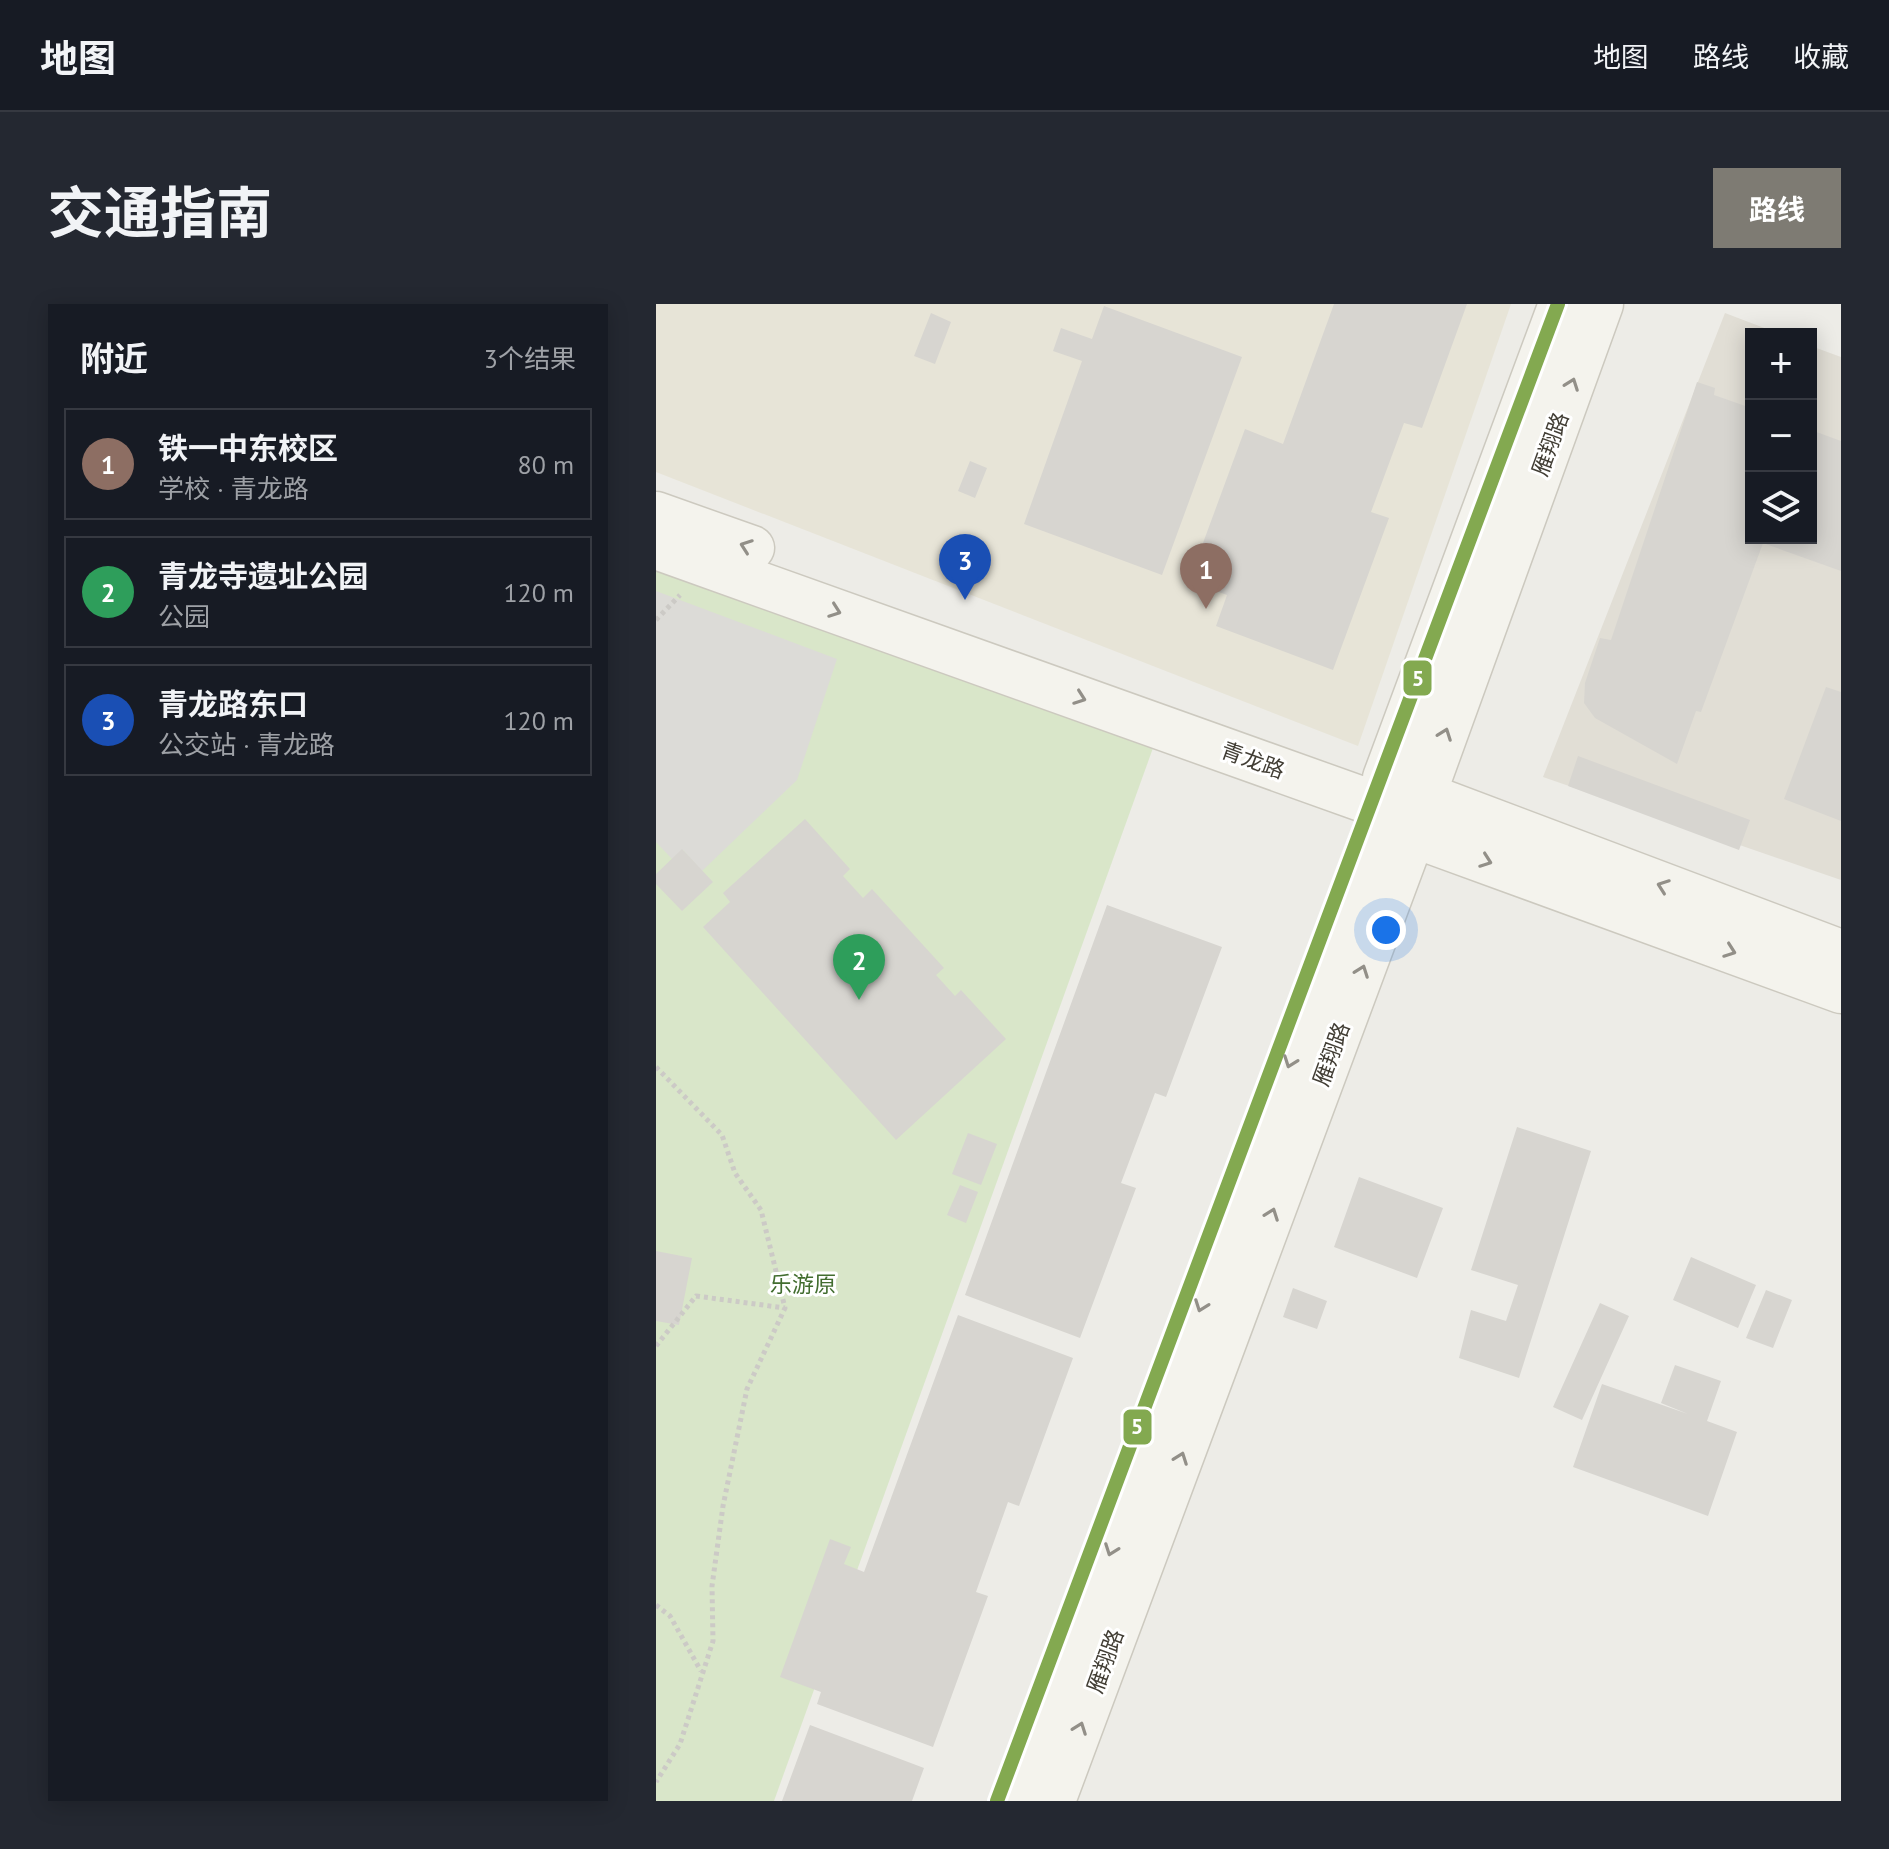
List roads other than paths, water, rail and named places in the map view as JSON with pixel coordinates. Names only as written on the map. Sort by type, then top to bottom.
[{"type":"main road","name":"雁翔路","points":[[1053,1801],[1401,804],[1561,304]]},
{"type":"main road","name":"雁翔路","points":[[1019,1801],[1401,804],[1601,304]]},
{"type":"main road","name":"青龙路","points":[[656,514],[1401,804],[1841,991]]},
{"type":"main road","name":"青龙路","points":[[656,547],[1841,952]]},
{"type":"place","name":"青龙路东口","points":[[965,600]]},
{"type":"place","name":"铁一中东校区","points":[[1206,609]]},
{"type":"place","name":"青龙寺遗址公园","points":[[859,1000]]},
{"type":"park label","name":"乐游原","points":[[803,1284]]}]
